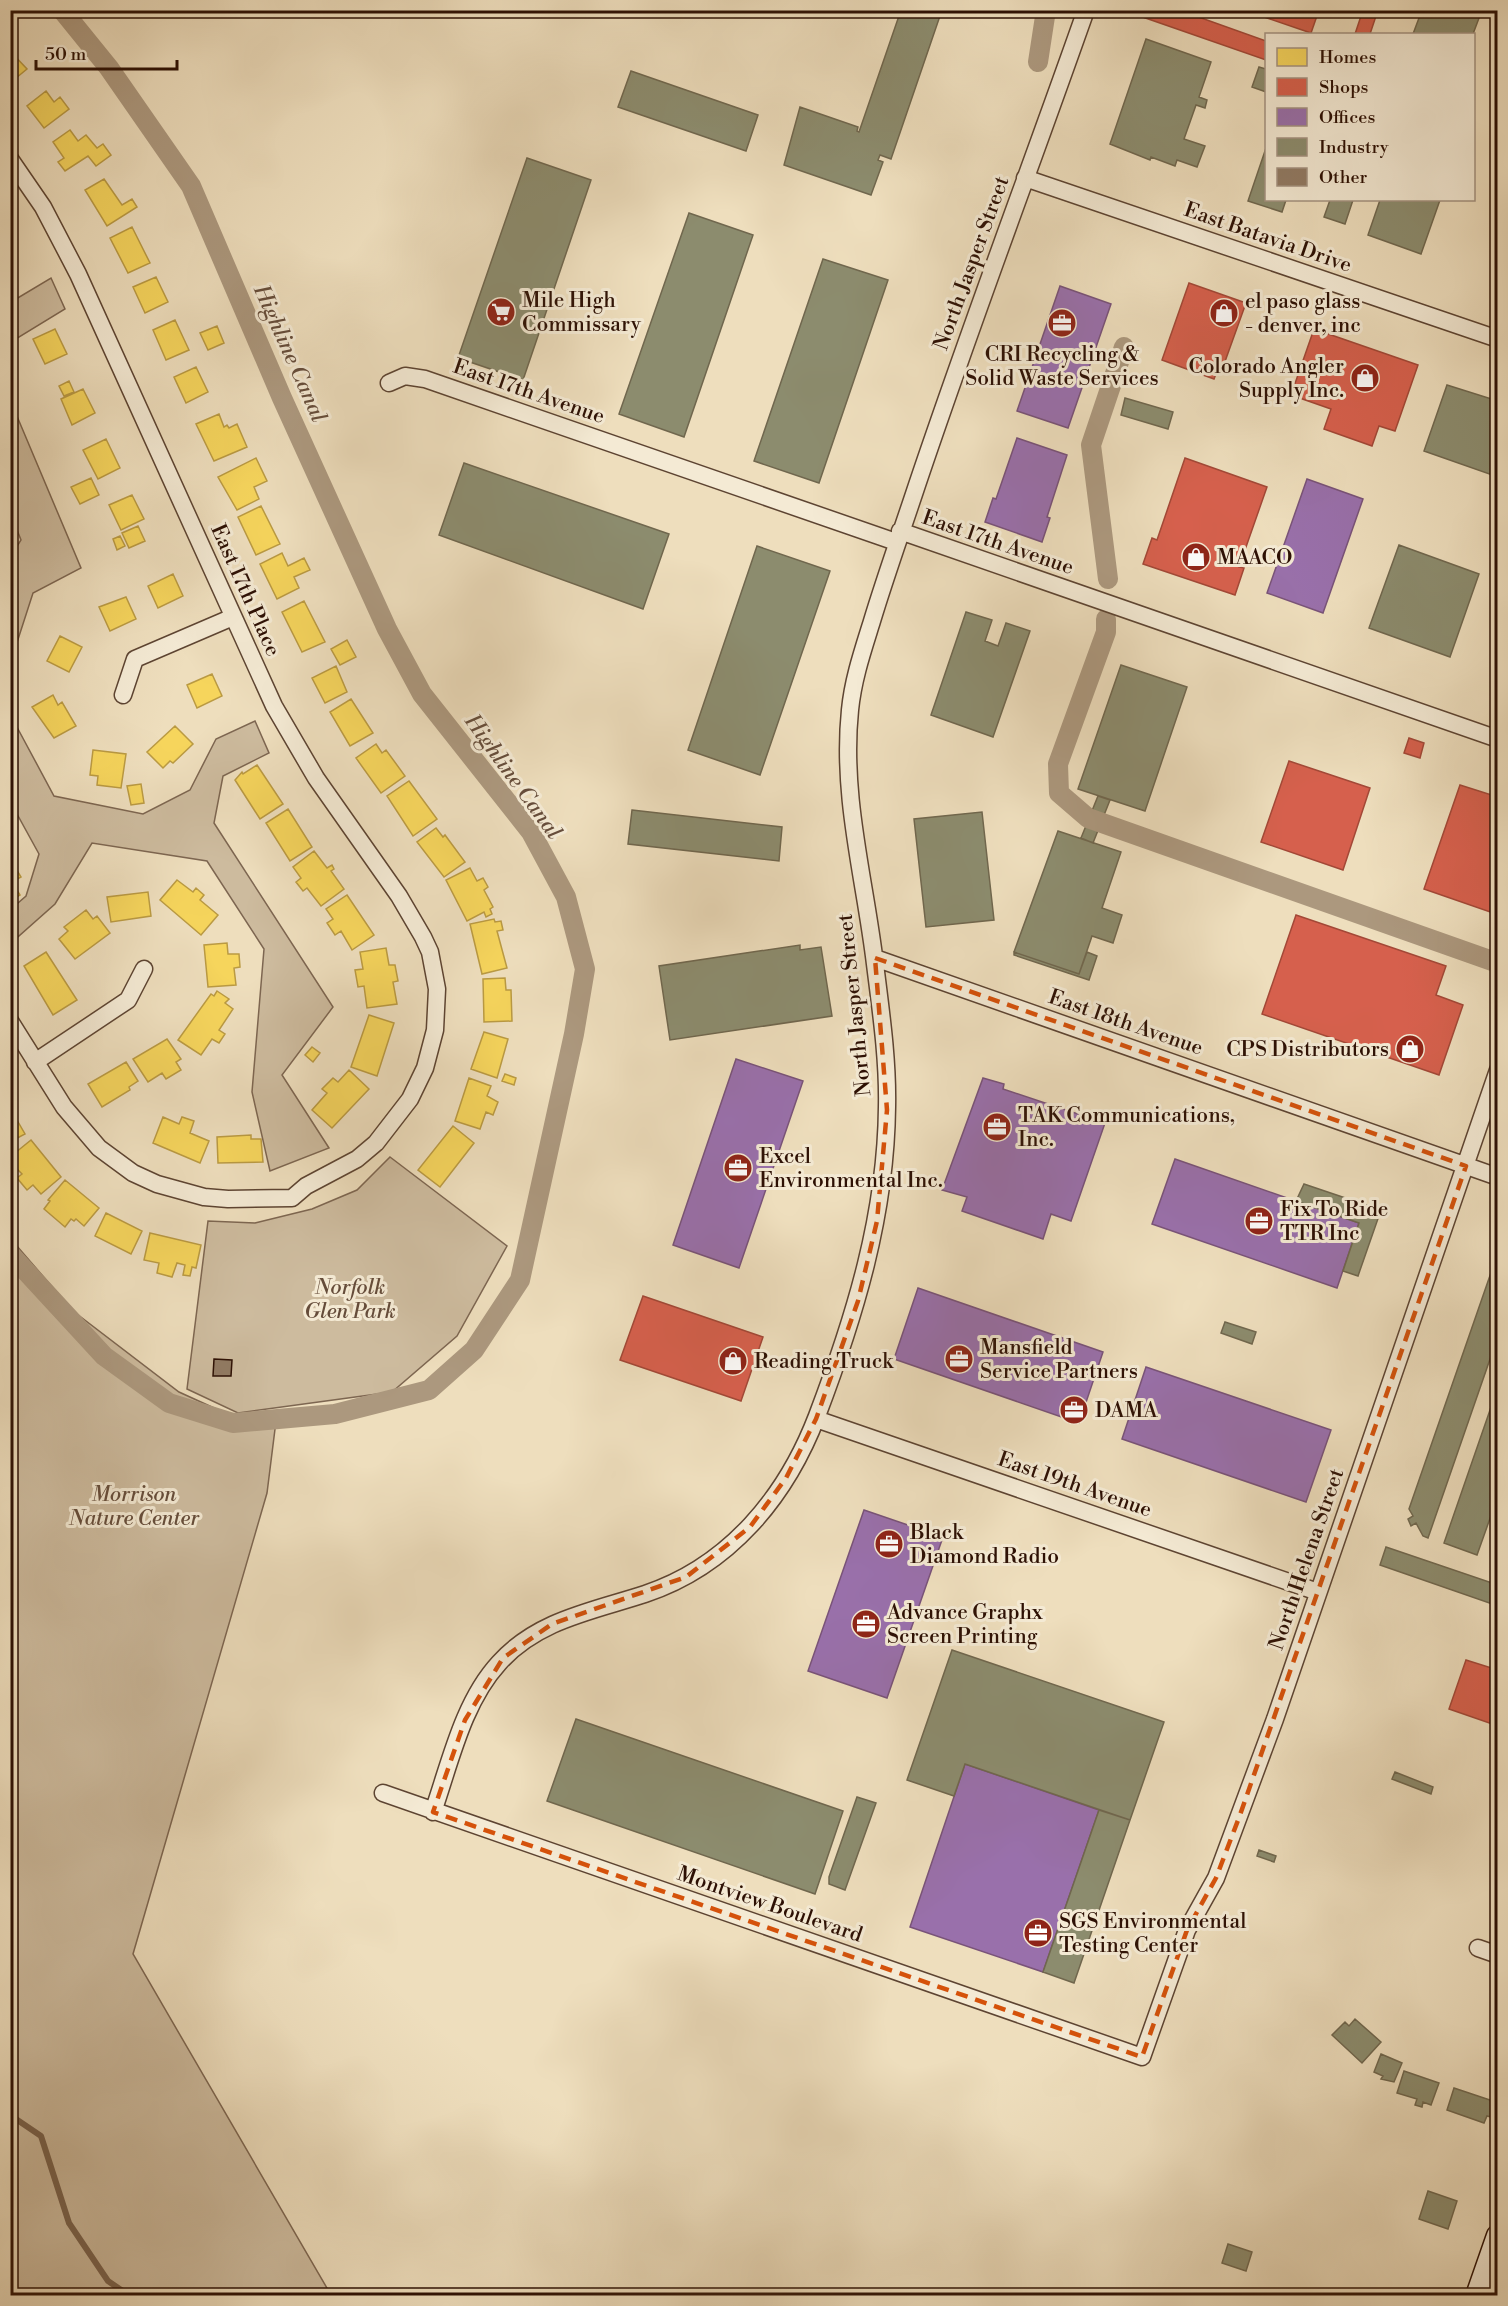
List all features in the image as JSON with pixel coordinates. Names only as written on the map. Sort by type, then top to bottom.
[{"type":"main road","points":[[1477,2295],[1497,2236]]},
{"type":"street","name":"North Jasper Street","points":[[433,1812],[465,1720],[483,1685],[503,1658],[552,1624],[649,1592],[686,1577],[723,1553],[762,1514],[786,1478],[816,1419],[858,1301],[877,1221],[884,1167],[886,1062],[875,958],[857,858],[847,766],[851,696],[898,537],[1086,10]]},
{"type":"street","name":"East 17th Place","points":[[10,159],[43,207],[78,274],[152,431],[255,668],[294,742],[399,896],[423,937],[430,952],[437,989],[434,1034],[425,1068],[410,1099],[376,1143],[357,1159],[306,1186],[291,1198],[204,1197],[183,1193],[134,1173],[99,1148],[81,1130],[35,1062]]},
{"type":"street","name":"East Batavia Drive","points":[[1025,178],[1497,339]]},
{"type":"street","name":"East 17th Avenue","points":[[389,383],[405,376],[424,379],[1497,739]]},
{"type":"street","points":[[123,695],[135,659],[232,617]]},
{"type":"street","name":"East 18th Avenue","points":[[875,958],[1497,1177]]},
{"type":"street","points":[[10,1021],[35,1062],[128,1000],[144,969]]},
{"type":"street","name":"North Helena Street","points":[[1142,2056],[1187,1930],[1216,1878],[1240,1815],[1466,1166],[1497,1070]]},
{"type":"street","name":"East 19th Avenue","points":[[816,1419],[1318,1592]]},
{"type":"street","name":"Montview Boulevard","points":[[383,1793],[1142,2056]]},
{"type":"street","points":[[1478,1948],[1497,1955]]},
{"type":"highlighted area","points":[[875,958],[1466,1166],[1240,1815],[1216,1878],[1187,1930],[1142,2057],[433,1812],[465,1720],[503,1658],[552,1624],[686,1577],[750,1527],[786,1478],[816,1419],[858,1301],[877,1221],[887,1110]]},
{"type":"green space","points":[[51,278],[65,309],[11,342],[11,302]]},
{"type":"green space","points":[[11,402],[81,568],[33,593],[11,661],[11,556],[21,540],[11,515]]},
{"type":"green space","points":[[11,716],[54,796],[143,814],[190,790],[216,739],[255,721],[269,753],[223,776],[214,823],[333,1007],[282,1075],[329,1148],[270,1171],[252,1092],[264,949],[207,861],[92,843],[55,904],[11,943],[11,909],[26,896],[39,854],[11,803]]},
{"type":"green space","name":"Norfolk Glen Park","points":[[390,1157],[507,1246],[457,1336],[392,1392],[238,1413],[187,1389],[208,1221],[255,1223],[312,1209],[357,1190]]},
{"type":"green space","name":"Morrison Nature Center","points":[[10,1238],[73,1311],[179,1392],[236,1418],[277,1413],[267,1493],[133,1954],[331,2295],[11,2295]]},
{"type":"building: Homes","points":[[10,51],[27,69],[10,83]]},
{"type":"building: Homes","points":[[46,91],[54,102],[60,97],[69,109],[44,128],[27,106]]},
{"type":"building: Homes","points":[[70,130],[78,141],[86,135],[97,148],[103,144],[111,155],[96,166],[88,156],[65,171],[58,162],[64,158],[53,142]]},
{"type":"building: Homes","points":[[104,179],[122,205],[132,199],[137,207],[107,226],[85,190]]},
{"type":"building: Homes","points":[[132,227],[150,263],[128,273],[110,238]]},
{"type":"building: Homes","points":[[156,277],[168,302],[145,313],[133,287]]},
{"type":"building: Homes","points":[[175,320],[189,350],[166,360],[153,330]]},
{"type":"building: Homes","points":[[217,326],[224,343],[208,350],[200,333]]},
{"type":"building: Homes","points":[[55,329],[67,354],[45,364],[33,339]]},
{"type":"building: Homes","points":[[196,367],[208,392],[186,403],[174,377]]},
{"type":"building: Homes","points":[[69,381],[74,392],[64,396],[59,386]]},
{"type":"building: Homes","points":[[83,389],[95,413],[72,425],[61,399]]},
{"type":"building: Homes","points":[[219,414],[224,427],[227,425],[229,428],[237,424],[247,447],[214,461],[196,424]]},
{"type":"building: Homes","points":[[106,439],[120,468],[98,479],[83,450]]},
{"type":"building: Homes","points":[[256,458],[267,481],[254,487],[259,499],[237,510],[218,477]]},
{"type":"building: Homes","points":[[91,478],[99,495],[80,504],[71,487]]},
{"type":"building: Homes","points":[[132,495],[144,519],[121,530],[109,505]]},
{"type":"building: Homes","points":[[261,506],[280,544],[256,555],[238,517]]},
{"type":"building: Homes","points":[[138,526],[145,541],[129,548],[122,533]]},
{"type":"building: Homes","points":[[120,536],[125,546],[117,550],[113,539]]},
{"type":"building: Homes","points":[[282,553],[288,566],[304,558],[310,570],[294,577],[299,588],[277,599],[260,564]]},
{"type":"building: Homes","points":[[173,574],[183,596],[158,608],[148,586]]},
{"type":"building: Homes","points":[[126,597],[136,619],[110,631],[99,607]]},
{"type":"building: Homes","points":[[304,601],[325,642],[302,652],[282,612]]},
{"type":"building: Homes","points":[[60,636],[82,647],[69,672],[47,661]]},
{"type":"building: Homes","points":[[347,640],[356,657],[340,665],[331,649]]},
{"type":"building: Homes","points":[[336,666],[347,692],[325,703],[312,678]]},
{"type":"building: Homes","points":[[212,674],[222,696],[197,708],[187,685]]},
{"type":"building: Homes","points":[[53,695],[58,705],[62,702],[76,726],[54,738],[32,707]]},
{"type":"building: Homes","points":[[351,699],[373,733],[350,746],[330,712]]},
{"type":"building: Homes","points":[[175,726],[193,744],[173,763],[170,761],[163,768],[147,752]]},
{"type":"building: Homes","points":[[376,744],[382,753],[386,750],[405,776],[381,793],[356,758]]},
{"type":"building: Homes","points":[[93,750],[126,754],[121,788],[97,785],[98,776],[90,775]]},
{"type":"building: Homes","points":[[257,765],[283,804],[260,819],[235,780],[242,772],[243,774]]},
{"type":"building: Homes","points":[[409,781],[437,819],[413,836],[387,796]]},
{"type":"building: Homes","points":[[141,784],[144,803],[131,805],[127,786]]},
{"type":"building: Homes","points":[[288,809],[312,847],[290,861],[266,823]]},
{"type":"building: Homes","points":[[436,828],[443,837],[445,835],[465,862],[444,877],[417,842]]},
{"type":"building: Homes","points":[[314,851],[327,868],[332,865],[334,869],[331,871],[344,889],[321,906],[307,888],[303,891],[296,882],[301,878],[293,867]]},
{"type":"building: Homes","points":[[10,859],[21,877],[12,882],[20,895],[10,901]]},
{"type":"building: Homes","points":[[470,868],[477,881],[483,878],[488,887],[484,890],[493,907],[490,909],[492,914],[486,917],[484,912],[467,921],[446,880]]},
{"type":"building: Homes","points":[[177,880],[193,892],[196,888],[204,895],[200,900],[218,915],[201,935],[160,900]]},
{"type":"building: Homes","points":[[148,892],[151,916],[111,922],[107,897]]},
{"type":"building: Homes","points":[[347,895],[374,935],[352,950],[341,931],[335,935],[327,923],[333,919],[326,909]]},
{"type":"building: Homes","points":[[86,910],[93,919],[97,916],[110,933],[75,959],[59,939],[68,931],[64,927]]},
{"type":"building: Homes","points":[[494,919],[495,922],[501,921],[503,930],[497,931],[507,968],[482,974],[470,924]]},
{"type":"building: Homes","points":[[227,943],[228,954],[239,954],[240,967],[234,968],[236,985],[208,987],[204,945]]},
{"type":"building: Homes","points":[[386,948],[389,965],[395,965],[398,981],[393,982],[397,1004],[367,1008],[364,986],[358,987],[355,970],[363,969],[360,952]]},
{"type":"building: Homes","points":[[46,952],[77,1000],[53,1015],[24,966]]},
{"type":"building: Homes","points":[[505,978],[506,990],[511,990],[512,1021],[484,1022],[483,979]]},
{"type":"building: Homes","points":[[217,991],[229,999],[225,1003],[233,1009],[219,1030],[225,1034],[219,1043],[212,1039],[201,1055],[178,1040],[211,994],[214,996]]},
{"type":"building: Homes","points":[[369,1015],[394,1023],[377,1076],[351,1067]]},
{"type":"building: Homes","points":[[484,1032],[508,1039],[497,1078],[471,1069]]},
{"type":"building: Homes","points":[[167,1039],[181,1059],[176,1062],[181,1070],[166,1079],[162,1073],[148,1082],[133,1059]]},
{"type":"building: Homes","points":[[312,1047],[320,1053],[313,1062],[305,1055]]},
{"type":"building: Homes","points":[[126,1062],[138,1081],[129,1087],[130,1090],[102,1107],[88,1084]]},
{"type":"building: Homes","points":[[349,1070],[369,1089],[332,1128],[312,1110],[327,1093],[322,1089],[333,1078],[338,1082]]},
{"type":"building: Homes","points":[[505,1074],[516,1078],[514,1085],[502,1081]]},
{"type":"building: Homes","points":[[469,1078],[491,1086],[487,1096],[498,1102],[493,1115],[486,1112],[480,1129],[455,1121]]},
{"type":"building: Homes","points":[[10,1108],[25,1134],[10,1142]]},
{"type":"building: Homes","points":[[163,1117],[179,1124],[182,1117],[194,1121],[190,1133],[209,1141],[200,1163],[153,1143]]},
{"type":"building: Homes","points":[[453,1126],[474,1143],[440,1187],[418,1170]]},
{"type":"building: Homes","points":[[251,1135],[251,1139],[261,1139],[263,1162],[218,1163],[217,1137]]},
{"type":"building: Homes","points":[[31,1140],[61,1177],[41,1194],[33,1185],[27,1190],[17,1178],[22,1174],[10,1162],[10,1157]]},
{"type":"building: Homes","points":[[65,1180],[99,1208],[84,1226],[76,1219],[74,1221],[71,1219],[65,1227],[44,1209],[50,1201],[48,1200]]},
{"type":"building: Homes","points":[[106,1213],[142,1231],[131,1254],[95,1236]]},
{"type":"building: Homes","points":[[150,1233],[201,1245],[196,1268],[192,1267],[190,1276],[183,1275],[185,1265],[177,1263],[172,1277],[157,1273],[159,1263],[144,1260]]},
{"type":"building: Shops","points":[[1136,10],[1179,10],[1265,41],[1265,60],[1134,14]]},
{"type":"building: Shops","points":[[1244,10],[1319,10],[1311,33]]},
{"type":"building: Shops","points":[[1363,10],[1378,10],[1370,33],[1355,33]]},
{"type":"building: Shops","points":[[1189,283],[1246,303],[1223,367],[1219,366],[1214,379],[1162,360]]},
{"type":"building: Shops","points":[[1314,329],[1418,365],[1395,431],[1379,426],[1372,446],[1324,429],[1331,409],[1291,395]]},
{"type":"building: Shops","points":[[1185,458],[1267,487],[1239,567],[1244,568],[1235,595],[1143,564],[1152,538],[1157,540]]},
{"type":"building: Shops","points":[[1409,738],[1424,743],[1420,758],[1404,753]]},
{"type":"building: Shops","points":[[1289,761],[1370,788],[1343,870],[1261,842]]},
{"type":"building: Shops","points":[[1460,785],[1498,797],[1496,914],[1424,889]]},
{"type":"building: Shops","points":[[1296,915],[1446,966],[1436,995],[1463,1005],[1439,1075],[1262,1014]]},
{"type":"building: Shops","points":[[643,1296],[763,1337],[741,1401],[620,1360]]},
{"type":"building: Shops","points":[[1466,1660],[1498,1670],[1498,1726],[1449,1709]]},
{"type":"building: Offices","points":[[1060,286],[1111,304],[1068,428],[1017,411]]},
{"type":"building: Offices","points":[[1017,438],[1067,455],[1047,517],[1050,518],[1042,542],[985,522],[993,498],[996,499]]},
{"type":"building: Offices","points":[[1307,479],[1363,499],[1323,613],[1267,593]]},
{"type":"building: Offices","points":[[736,1059],[803,1081],[739,1268],[673,1245]]},
{"type":"building: Offices","points":[[983,1078],[1004,1084],[1003,1089],[1105,1123],[1071,1221],[1051,1214],[1043,1239],[962,1211],[967,1197],[942,1190]]},
{"type":"building: Offices","points":[[1175,1159],[1359,1223],[1337,1288],[1152,1224]]},
{"type":"building: Offices","points":[[918,1288],[1103,1352],[1079,1423],[894,1359]]},
{"type":"building: Offices","points":[[1146,1367],[1331,1430],[1306,1502],[1122,1439]]},
{"type":"building: Offices","points":[[864,1510],[943,1537],[887,1698],[808,1671]]},
{"type":"building: Offices","points":[[965,1764],[1099,1810],[1043,1972],[910,1927]]},
{"type":"building: Industry","points":[[901,10],[942,10],[891,159],[880,155],[878,160],[883,162],[871,195],[784,165],[800,107],[858,127],[859,132]]},
{"type":"building: Industry","points":[[1422,10],[1482,10],[1473,33],[1413,33]]},
{"type":"building: Industry","points":[[1146,39],[1211,62],[1199,97],[1207,100],[1205,108],[1196,105],[1184,139],[1205,146],[1197,167],[1177,160],[1175,166],[1151,157],[1150,160],[1110,144]]},
{"type":"building: Industry","points":[[1259,67],[1265,69],[1265,92],[1252,87]]},
{"type":"building: Industry","points":[[631,71],[758,115],[746,151],[618,107]]},
{"type":"building: Industry","points":[[1265,151],[1265,201],[1286,201],[1282,212],[1248,201]]},
{"type":"building: Industry","points":[[527,158],[591,180],[523,380],[458,358]]},
{"type":"building: Industry","points":[[1330,201],[1353,201],[1345,224],[1324,217]]},
{"type":"building: Industry","points":[[1380,201],[1440,201],[1421,254],[1368,235]]},
{"type":"building: Industry","points":[[689,213],[753,235],[684,437],[619,414]]},
{"type":"building: Industry","points":[[823,259],[888,280],[819,483],[754,461]]},
{"type":"building: Industry","points":[[1447,385],[1498,401],[1498,477],[1424,451]]},
{"type":"building: Industry","points":[[1125,398],[1173,412],[1168,429],[1121,415]]},
{"type":"building: Industry","points":[[464,463],[669,534],[643,609],[439,535]]},
{"type":"building: Industry","points":[[1399,545],[1479,574],[1450,657],[1369,628]]},
{"type":"building: Industry","points":[[757,546],[830,571],[760,775],[688,750]]},
{"type":"building: Industry","points":[[966,612],[992,620],[985,641],[998,646],[1006,623],[1030,631],[993,737],[931,715]]},
{"type":"building: Industry","points":[[1121,665],[1187,687],[1145,811],[1078,789]]},
{"type":"building: Industry","points":[[1098,796],[1110,800],[1093,843],[1081,838]]},
{"type":"building: Industry","points":[[632,810],[782,827],[779,861],[628,844]]},
{"type":"building: Industry","points":[[982,812],[994,920],[926,927],[914,819]]},
{"type":"building: Industry","points":[[1058,831],[1121,852],[1102,908],[1122,915],[1113,943],[1092,936],[1079,974],[1014,952]]},
{"type":"building: Industry","points":[[800,945],[800,950],[821,947],[832,1016],[670,1040],[659,966]]},
{"type":"building: Industry","points":[[1014,952],[1079,974],[1087,952],[1097,956],[1089,980],[1014,955]]},
{"type":"building: Industry","points":[[1304,1184],[1381,1210],[1358,1276],[1343,1271],[1359,1223],[1296,1201]]},
{"type":"building: Industry","points":[[1498,1262],[1498,1336],[1428,1538],[1423,1536],[1416,1523],[1411,1526],[1408,1519],[1413,1516],[1409,1509],[1494,1264]]},
{"type":"building: Industry","points":[[1225,1322],[1256,1332],[1252,1344],[1221,1333]]},
{"type":"building: Industry","points":[[1498,1387],[1498,1496],[1477,1555],[1444,1543]]},
{"type":"building: Industry","points":[[1386,1547],[1498,1585],[1498,1606],[1380,1565]]},
{"type":"building: Industry","points":[[952,1650],[1164,1722],[1130,1820],[965,1764],[954,1796],[907,1780]]},
{"type":"building: Industry","points":[[576,1719],[843,1811],[815,1894],[547,1801]]},
{"type":"building: Industry","points":[[1395,1772],[1433,1787],[1431,1794],[1392,1779]]},
{"type":"building: Industry","points":[[857,1797],[876,1803],[845,1890],[829,1884],[829,1877]]},
{"type":"building: Industry","points":[[1099,1810],[1130,1820],[1074,1983],[1043,1972]]},
{"type":"building: Industry","points":[[1259,1850],[1276,1856],[1274,1862],[1257,1856]]},
{"type":"building: Industry","points":[[1355,2019],[1381,2042],[1362,2063],[1332,2035],[1345,2022],[1349,2026]]},
{"type":"building: Industry","points":[[1381,2054],[1402,2063],[1394,2082],[1381,2079],[1383,2076],[1374,2072]]},
{"type":"building: Industry","points":[[1404,2071],[1439,2083],[1431,2105],[1423,2102],[1422,2107],[1415,2105],[1417,2099],[1397,2093]]},
{"type":"building: Industry","points":[[1454,2088],[1493,2101],[1491,2117],[1487,2116],[1484,2123],[1447,2110]]},
{"type":"building: Industry","points":[[1428,2191],[1457,2201],[1448,2229],[1419,2219]]},
{"type":"building: Industry","points":[[1228,2244],[1252,2252],[1246,2271],[1222,2263]]},
{"type":"building: Other","points":[[214,1359],[232,1360],[231,1376],[213,1376]]},
{"type":"waterway","name":"Highline Canal","points":[[10,1254],[104,1356],[169,1403],[233,1423],[335,1414],[429,1390],[474,1350],[520,1280],[574,1034],[585,969],[566,897],[531,832],[422,694],[387,629],[282,398],[191,186],[109,68],[62,10]]},
{"type":"waterway","points":[[1038,62],[1046,10]]},
{"type":"waterway","points":[[1108,579],[1091,445],[1124,347]]},
{"type":"waterway","points":[[1106,619],[1106,632],[1058,764],[1059,793],[1088,818],[1498,963]]},
{"type":"waterway","points":[[10,2115],[41,2136],[69,2223],[108,2281],[130,2296]]},
{"type":"place","name":"Mile High Commissary","points":[[501,312]]},
{"type":"place","name":"el paso glass - denver, inc","points":[[1224,313]]},
{"type":"place","name":"CRI Recycling & Solid Waste Services","points":[[1062,323]]},
{"type":"place","name":"Colorado Angler Supply Inc.","points":[[1365,378]]},
{"type":"place","name":"MAACO","points":[[1196,557]]},
{"type":"place","name":"CPS Distributors","points":[[1410,1049]]},
{"type":"place","name":"TAK Communications, Inc.","points":[[997,1127]]},
{"type":"place","name":"Excel Environmental Inc.","points":[[738,1168]]},
{"type":"place","name":"Fix To Ride TTR Inc","points":[[1259,1221]]},
{"type":"place","name":"Mansfield Service Partners","points":[[959,1359]]},
{"type":"place","name":"Reading Truck","points":[[733,1361]]},
{"type":"place","name":"DAMA","points":[[1074,1410]]},
{"type":"place","name":"Black Diamond Radio","points":[[889,1544]]},
{"type":"place","name":"Advance Graphx Screen Printing","points":[[866,1624]]},
{"type":"place","name":"SGS Environmental Testing Center","points":[[1038,1933]]}]
